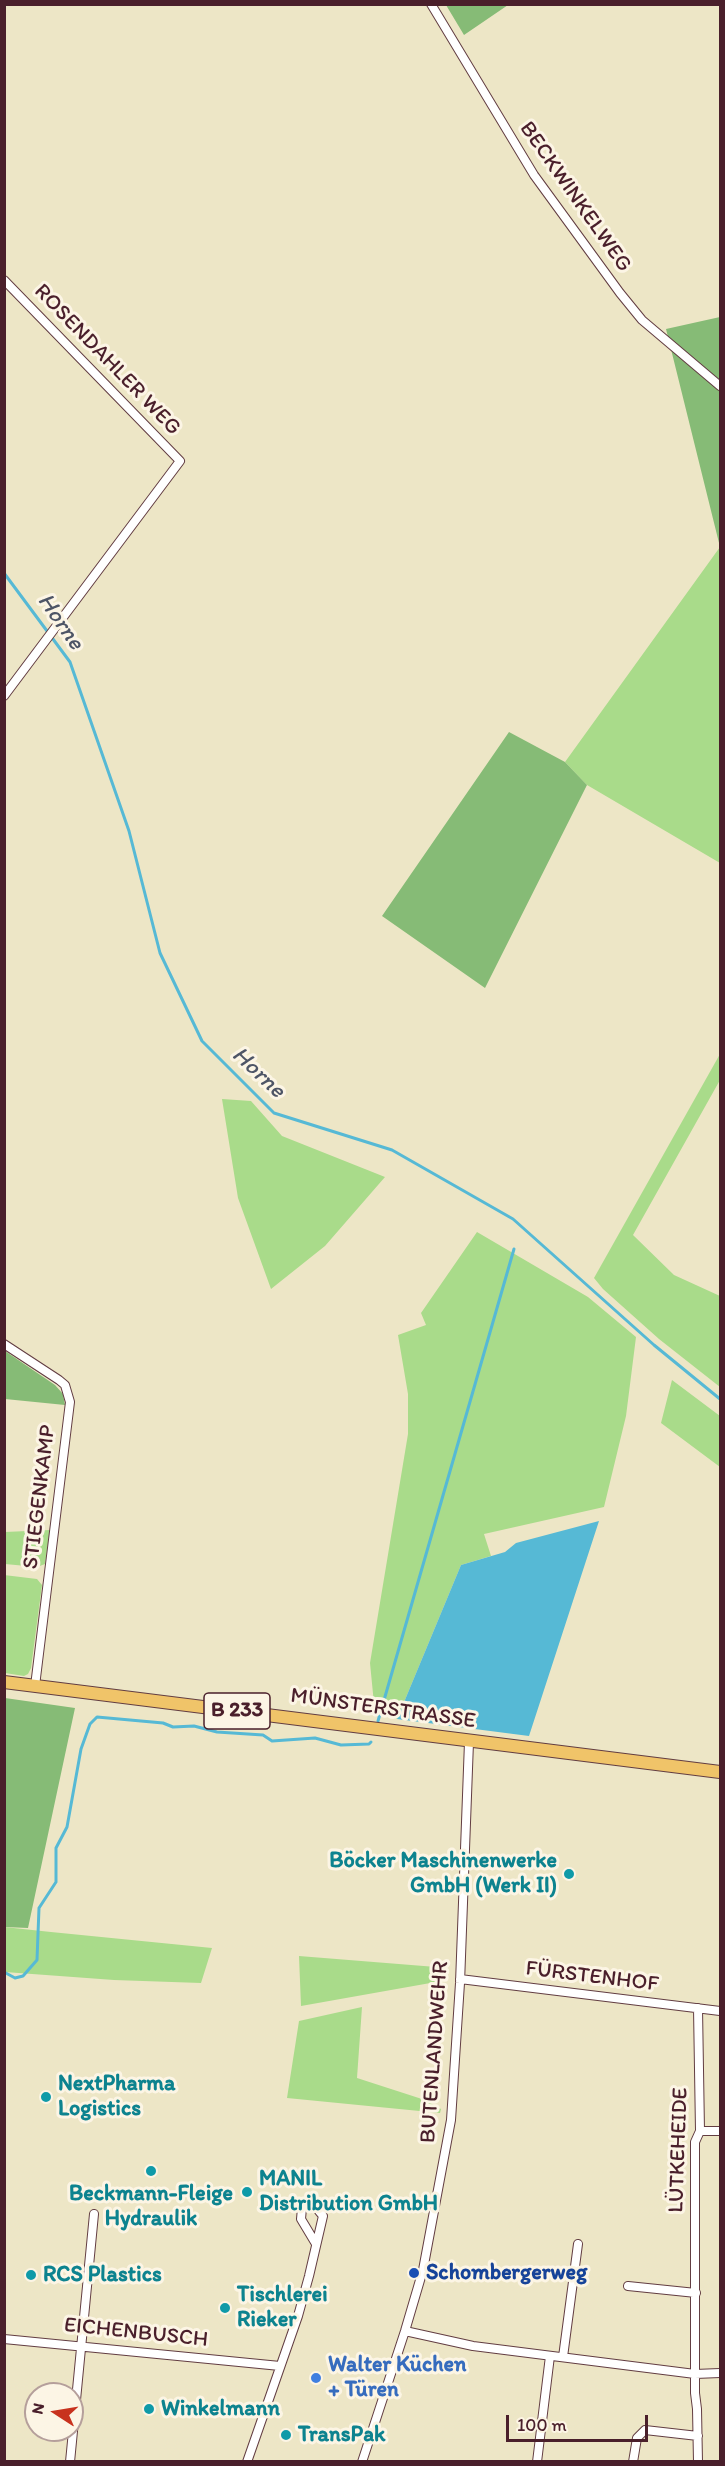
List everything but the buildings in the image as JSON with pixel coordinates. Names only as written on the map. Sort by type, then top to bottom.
[{"type":"main road","name":"MÜNSTERSTRASSE","points":[[4,1682],[720,1772]]},
{"type":"street","name":"BECKWINKELWEG","points":[[431,4],[534,175],[620,292],[642,320],[720,386]]},
{"type":"street","name":"ROSENDAHLER WEG","points":[[4,280],[180,462],[4,696]]},
{"type":"street","name":"STIEGENKAMP","points":[[4,1344],[59,1380],[69,1393],[70,1402],[35,1686]]},
{"type":"street","name":"BUTENLANDWEHR","points":[[362,2462],[423,2270],[451,2120],[460,1979],[469,1742]]},
{"type":"street","name":"FÜRSTENHOF","points":[[460,1979],[720,2011]]},
{"type":"street","name":"LÜTKEHEIDE","points":[[698,2008],[700,2131],[694,2142],[695,2374],[698,2462]]},
{"type":"street","points":[[700,2131],[720,2131]]},
{"type":"street","points":[[248,2462],[298,2316],[316,2244],[323,2216],[314,2205],[307,2205],[302,2208],[301,2219],[316,2244]]},
{"type":"street","points":[[70,2462],[94,2214]]},
{"type":"street","points":[[564,2357],[578,2244]]},
{"type":"street","points":[[628,2286],[696,2293]]},
{"type":"street","points":[[405,2331],[473,2346],[695,2374],[720,2373]]},
{"type":"street","name":"EICHENBUSCH","points":[[4,2339],[280,2366]]},
{"type":"street","points":[[537,2462],[550,2356]]},
{"type":"street","points":[[633,2462],[637,2438],[645,2430],[698,2436]]},
{"type":"green space","points":[[446,5],[508,5],[464,35]]},
{"type":"green space","points":[[720,317],[720,547],[666,329]]},
{"type":"green space","points":[[720,547],[720,863],[587,785],[565,762]]},
{"type":"green space","points":[[509,732],[565,762],[587,785],[485,988],[382,916]]},
{"type":"green space","points":[[720,1054],[720,1080],[633,1235],[674,1275],[720,1296],[720,1387],[659,1339],[603,1289],[594,1278]]},
{"type":"green space","points":[[222,1099],[251,1101],[282,1136],[385,1177],[325,1246],[271,1289],[238,1198]]},
{"type":"green space","points":[[477,1232],[588,1297],[636,1337],[626,1416],[604,1507],[484,1534],[491,1556],[461,1565],[397,1719],[375,1714],[370,1663],[408,1434],[408,1394],[398,1335],[426,1325],[421,1313]]},
{"type":"green space","points":[[5,1351],[55,1385],[63,1394],[65,1405],[5,1399]]},
{"type":"green space","points":[[672,1380],[720,1416],[720,1467],[661,1423]]},
{"type":"green space","points":[[50,1530],[45,1564],[37,1567],[5,1564],[5,1532]]},
{"type":"green space","points":[[4,1575],[37,1579],[42,1585],[31,1668],[24,1676],[5,1673]]},
{"type":"green space","points":[[5,1698],[75,1708],[28,1928],[5,1927]]},
{"type":"green space","points":[[4,1927],[212,1948],[201,1983],[114,1980],[5,1972]]},
{"type":"green space","points":[[299,1956],[436,1967],[436,1982],[301,2006]]},
{"type":"green space","points":[[362,2007],[357,2078],[425,2100],[441,2109],[440,2113],[287,2098],[299,2021]]},
{"type":"water","points":[[599,1521],[529,1736],[397,1719],[461,1565],[505,1552],[516,1543]]},
{"type":"waterway","name":"Horne","points":[[4,573],[70,662],[129,831],[160,953],[202,1041],[274,1113],[392,1150],[513,1219],[654,1345],[720,1399]]},
{"type":"waterway","points":[[378,1721],[514,1249]]},
{"type":"waterway","points":[[4,1972],[15,1978],[23,1976],[37,1960],[39,1908],[56,1882],[56,1848],[67,1827],[81,1749],[90,1724],[97,1717],[163,1723],[173,1727],[194,1726],[217,1732],[263,1735],[272,1741],[315,1738],[341,1745],[371,1742]]},
{"type":"place","name":"Böcker Maschinenwerke GmbH (Werk II)","points":[[569,1874]]},
{"type":"place","name":"NextPharma Logistics","points":[[46,2097]]},
{"type":"place","name":"Beckmann-Fleige Hydraulik","points":[[151,2171]]},
{"type":"place","name":"MANIL Distribution GmbH","points":[[247,2192]]},
{"type":"place","name":"Schombergerweg","points":[[414,2273]]},
{"type":"place","name":"RCS Plastics","points":[[31,2275]]},
{"type":"place","name":"Tischlerei Rieker","points":[[225,2308]]},
{"type":"place","name":"Walter Küchen + Türen","points":[[316,2378]]},
{"type":"place","name":"Winkelmann","points":[[149,2409]]},
{"type":"place","name":"TransPak","points":[[286,2435]]}]
